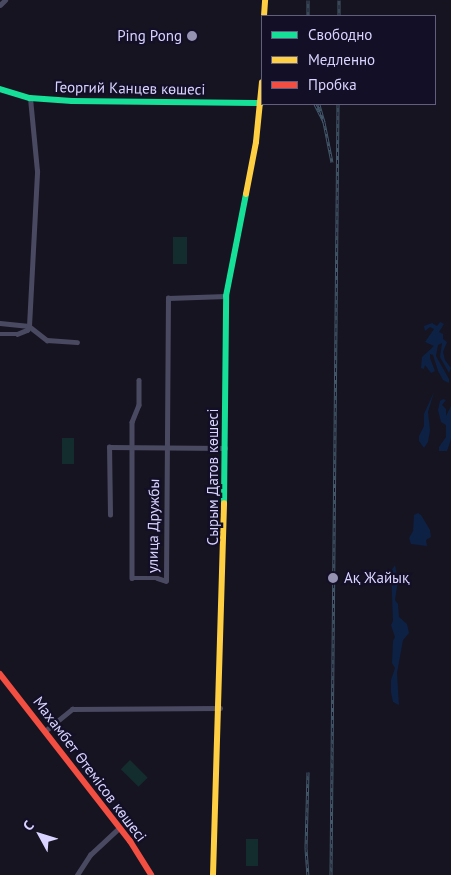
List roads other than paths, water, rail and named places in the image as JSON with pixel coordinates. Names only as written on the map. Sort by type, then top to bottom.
[{"type":"main road","points":[[264,0],[264,15]]},
{"type":"main road","name":"Георгий Канцев көшесі","points":[[0,89],[30,98],[99,102],[261,104]]},
{"type":"main road","name":"Сырым Датов көшесі","points":[[213,875],[224,572],[226,296],[261,104]]},
{"type":"main road","name":"Махамбет Өтемісов көшесі","points":[[0,674],[138,851],[150,875]]},
{"type":"street","points":[[0,5],[5,0]]},
{"type":"street","points":[[0,334],[17,334],[27,330],[29,326],[37,180],[30,98]]},
{"type":"street","name":"улица Дружбы","points":[[139,380],[139,405],[132,422],[132,578],[157,578],[166,581],[168,298],[226,296]]},
{"type":"street","points":[[0,323],[29,326],[47,340],[77,342]]},
{"type":"street","points":[[110,515],[109,447],[225,448]]},
{"type":"street","points":[[0,686],[7,681]]},
{"type":"street","points":[[45,731],[72,709],[220,708]]},
{"type":"street","points":[[77,875],[90,855],[119,828]]},
{"type":"water","points":[[440,322],[444,324],[439,332],[443,334],[443,339],[447,342],[443,352],[445,360],[451,368],[449,373],[440,357],[442,343],[438,345],[436,356],[449,379],[449,383],[443,380],[433,355],[430,354],[430,358],[435,371],[431,373],[425,365],[424,369],[421,368],[422,357],[434,346],[425,342],[434,329],[430,327],[425,331],[424,326],[432,323],[437,326]]},
{"type":"water","points":[[434,392],[428,412],[430,430],[428,442],[424,448],[419,441],[419,436],[424,426],[424,414]]},
{"type":"water","points":[[446,400],[442,405],[446,409],[446,416],[451,406],[451,439],[447,451],[439,451],[439,447],[446,437],[446,425],[441,422],[438,410],[440,401]]},
{"type":"water","points":[[418,513],[430,530],[431,537],[426,540],[427,546],[411,544],[409,538],[413,531],[414,515]]},
{"type":"water","points":[[395,565],[398,580],[395,600],[398,604],[399,617],[407,624],[409,633],[403,640],[397,673],[399,705],[393,702],[391,692],[391,680],[395,668],[392,663],[393,641],[395,637],[391,625],[393,621],[391,571]]},
{"type":"railway","points":[[308,0],[308,15]]},
{"type":"railway","points":[[339,0],[339,15]]},
{"type":"railway","points":[[316,105],[324,122],[319,105]]},
{"type":"railway","points":[[331,875],[338,105]]},
{"type":"railway","points":[[324,122],[332,162]]},
{"type":"railway","points":[[308,772],[306,848],[308,875]]},
{"type":"place","name":"Ping Pong","points":[[192,36]]},
{"type":"place","name":"Ақ Жайық","points":[[333,578]]}]
